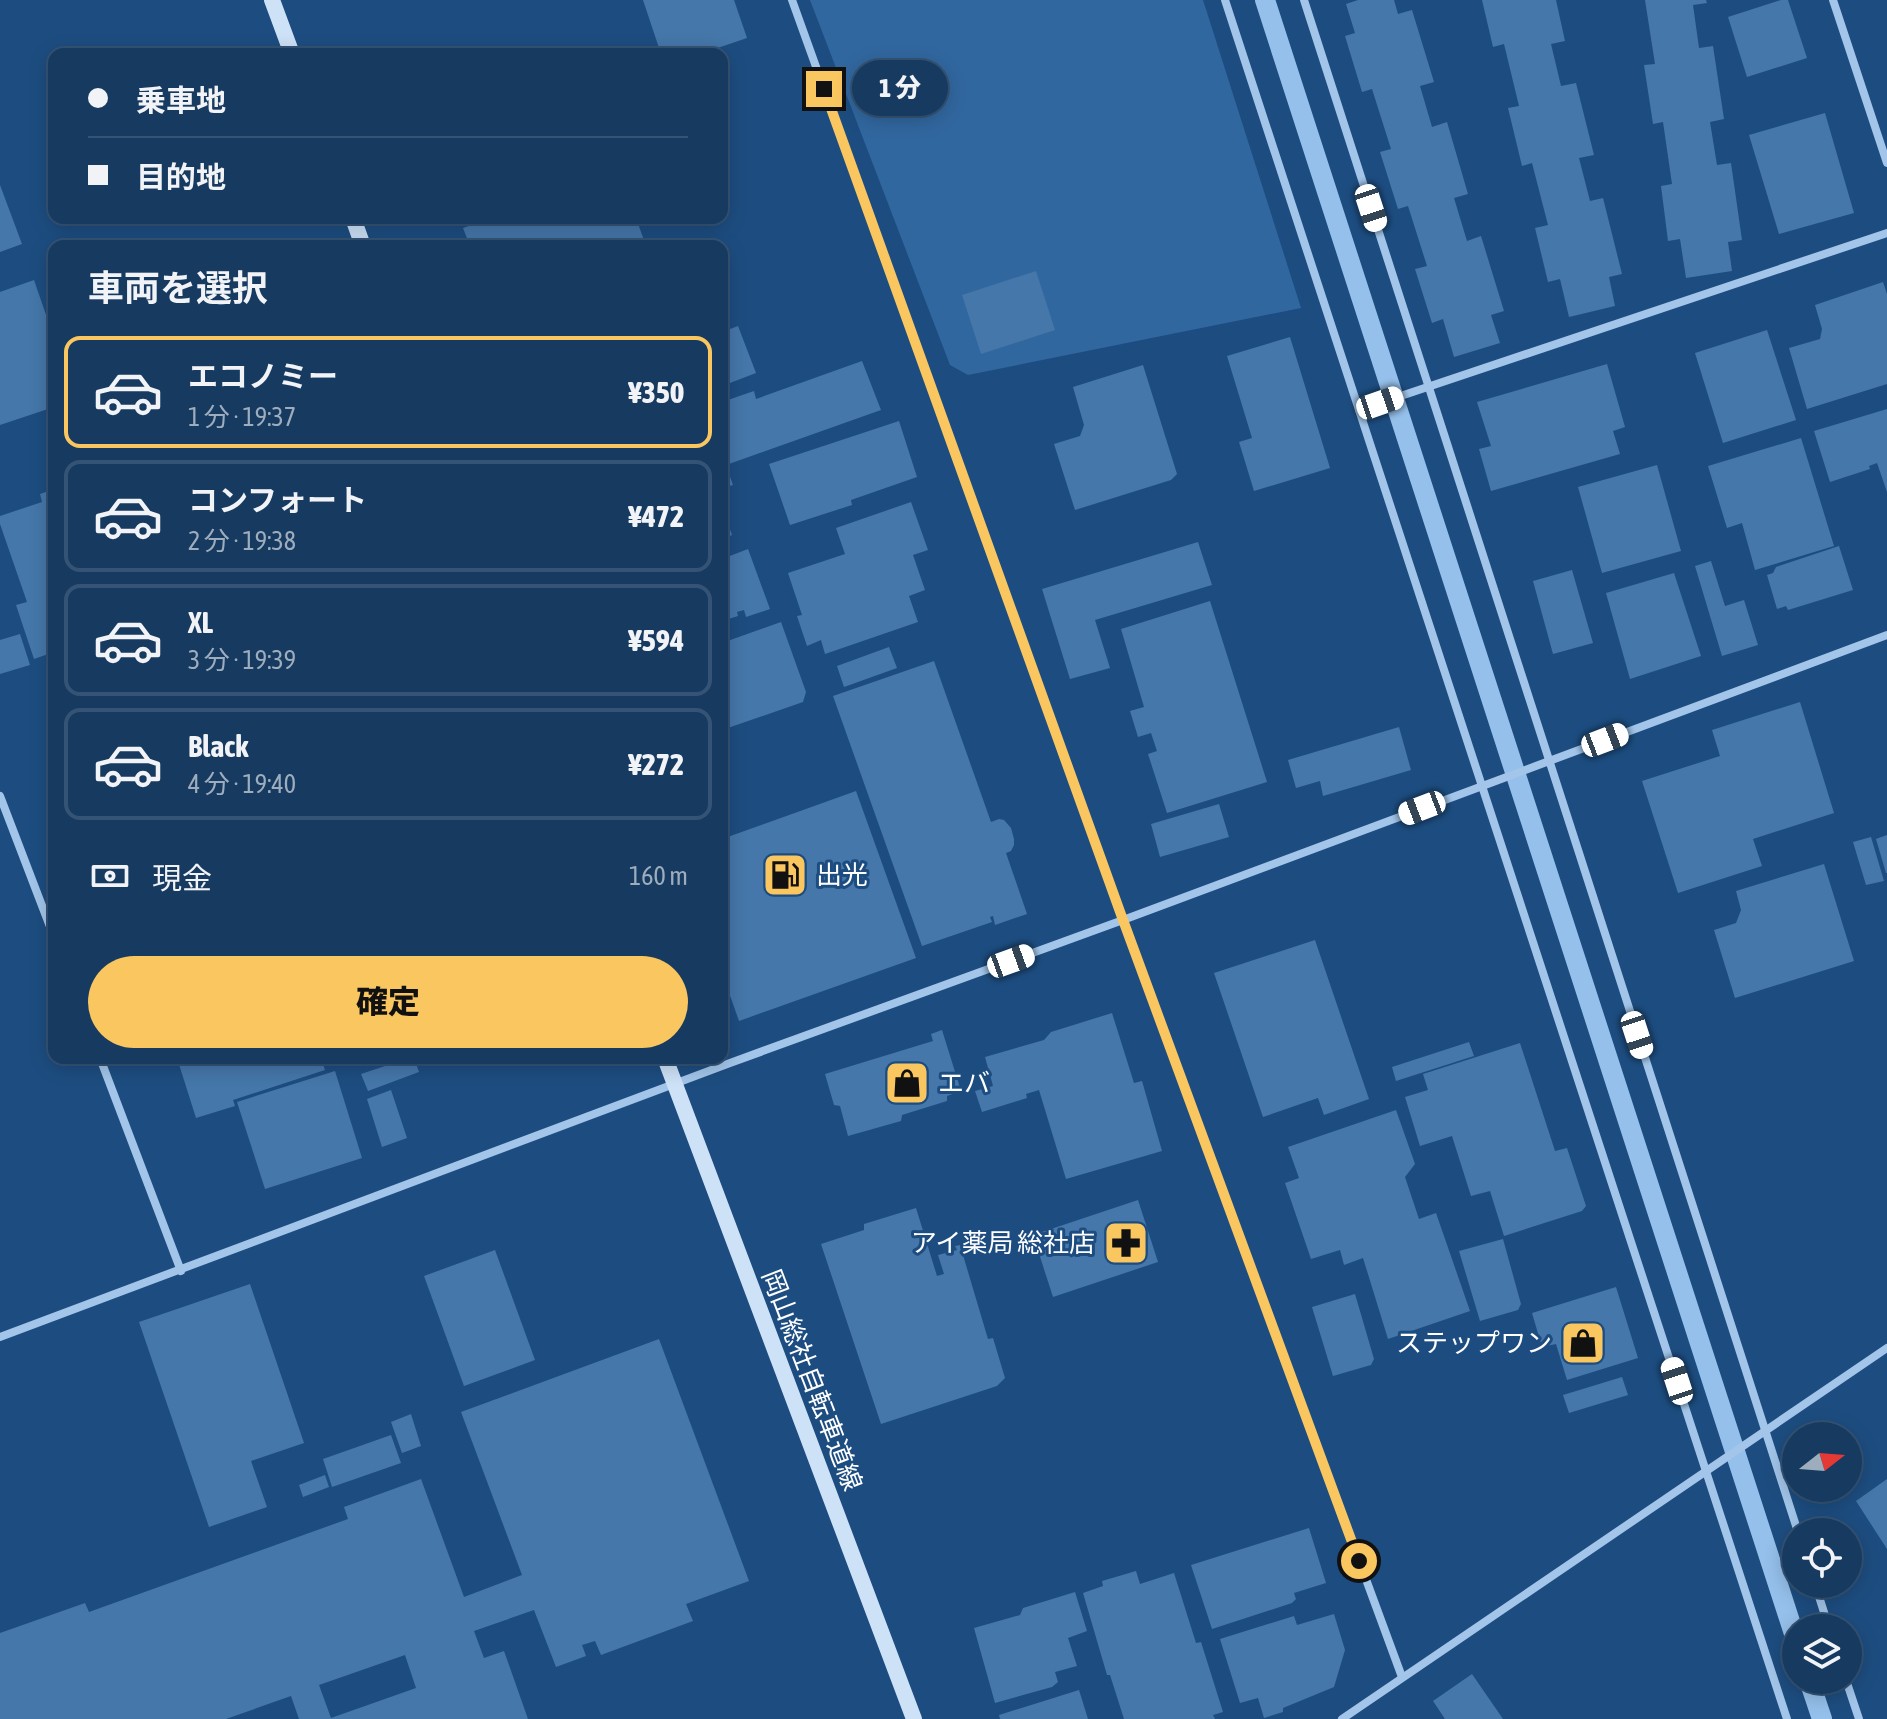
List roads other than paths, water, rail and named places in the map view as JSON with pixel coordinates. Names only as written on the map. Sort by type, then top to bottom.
[{"type":"main road","points":[[272,0],[290,48]]},
{"type":"main road","name":"岡山総社自転車道線","points":[[667,1064],[914,1719]]},
{"type":"street","points":[[792,0],[1123,920],[1402,1677]]},
{"type":"street","points":[[1225,0],[1787,1719]]},
{"type":"street","points":[[1304,0],[1794,1518]]},
{"type":"street","points":[[1833,0],[1887,163]]},
{"type":"street","points":[[1359,410],[1887,233]]},
{"type":"street","points":[[0,1337],[1887,635]]},
{"type":"street","points":[[0,796],[48,921]]},
{"type":"street","points":[[102,1064],[181,1271]]},
{"type":"street","points":[[1342,1719],[1887,1348]]},
{"type":"street","points":[[1851,1694],[1859,1719]]},
{"type":"waterway","points":[[1265,0],[1788,1614]]},
{"type":"waterway","points":[[1814,1694],[1822,1719]]},
{"type":"place","name":"出光","points":[[785,875]]},
{"type":"place","name":"エバ","points":[[907,1083]]},
{"type":"place","name":"アイ薬局 総社店","points":[[1126,1243]]},
{"type":"place","name":"ステップワン","points":[[1583,1343]]}]
